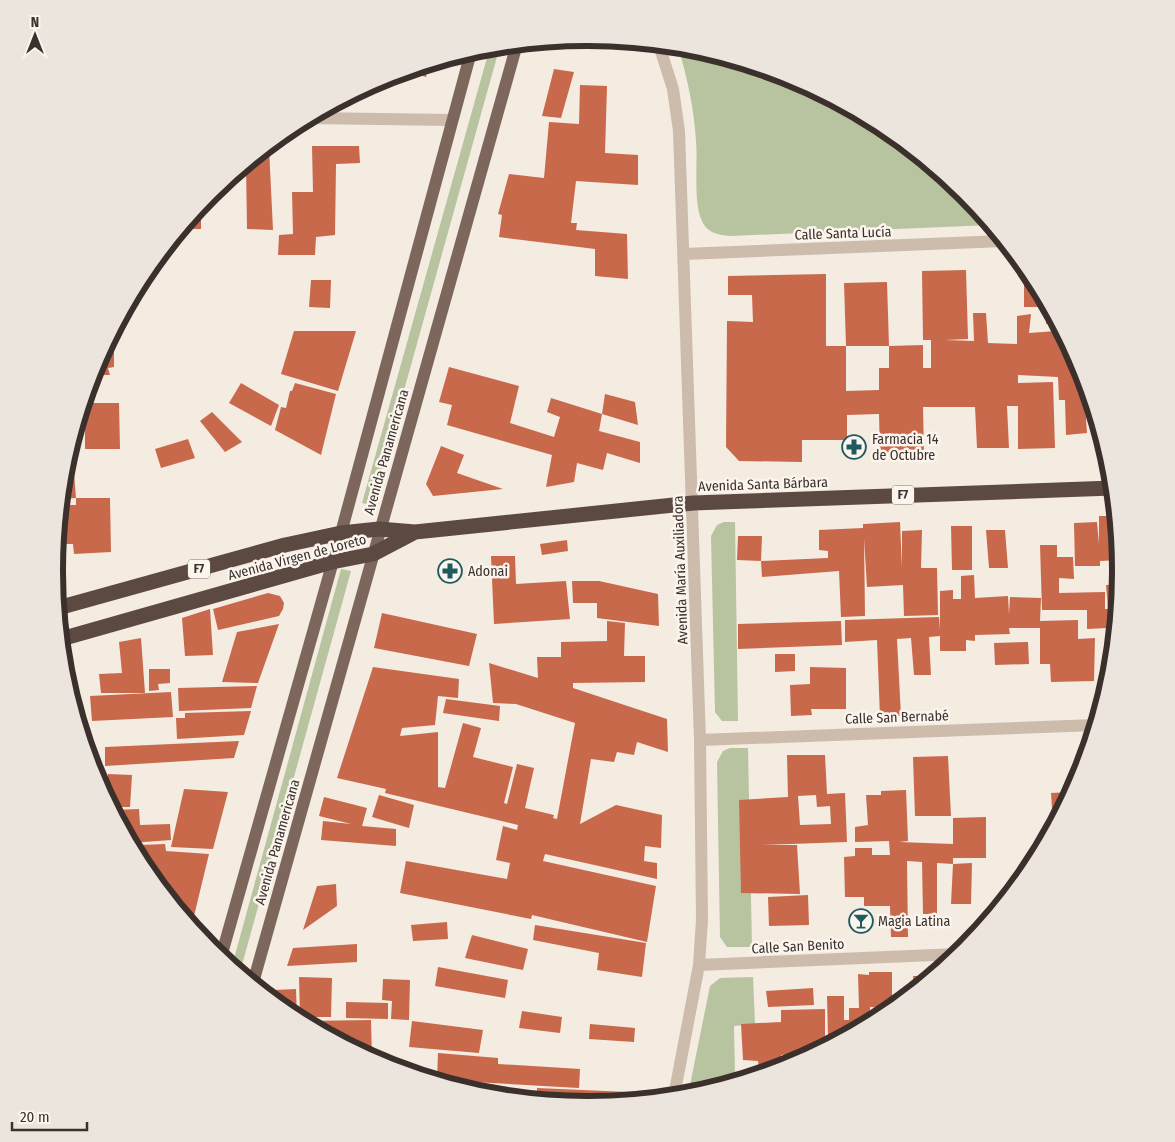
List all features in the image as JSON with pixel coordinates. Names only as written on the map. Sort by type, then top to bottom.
[{"type":"highway","name":"Avenida Santa Bárbara","points":[[415,532],[692,503],[1105,488]]},
{"type":"highway","name":"Avenida Virgen de Loreto","points":[[64,606],[285,545],[342,533],[380,528],[415,532]]},
{"type":"highway","name":"Avenida Virgen de Loreto","points":[[67,637],[332,562],[373,554],[415,532]]},
{"type":"main road","name":"Avenida Panamericana","points":[[255,976],[515,52]]},
{"type":"main road","name":"Avenida Panamericana","points":[[223,949],[332,562],[342,533],[451,120],[469,60]]},
{"type":"street","name":"Avenida María Auxiliadora","points":[[661,52],[673,89],[679,131],[700,740],[702,920],[699,965],[676,1088]]},
{"type":"street","points":[[323,118],[451,120]]},
{"type":"street","name":"Calle Santa Lucía","points":[[684,254],[995,241]]},
{"type":"street","name":"Calle San Bernabé","points":[[700,740],[1088,725]]},
{"type":"street","name":"Calle San Benito","points":[[699,965],[945,955]]},
{"type":"green space","points":[[498,54],[372,505],[362,503],[488,56]]},
{"type":"green space","points":[[680,55],[756,74],[820,100],[879,135],[907,155],[959,200],[982,225],[730,236],[710,231],[704,225],[699,214],[694,117]]},
{"type":"green space","points":[[724,522],[735,522],[738,721],[722,721],[715,712],[711,536],[717,525]]},
{"type":"green space","points":[[341,569],[351,571],[242,966],[234,959]]},
{"type":"green space","points":[[730,748],[748,748],[752,947],[727,947],[720,937],[717,762],[723,751]]},
{"type":"green space","points":[[753,977],[755,1024],[734,1026],[735,1074],[690,1086],[710,986],[720,978]]},
{"type":"building","points":[[554,69],[574,72],[561,118],[542,116]]},
{"type":"building","points":[[427,71],[426,77],[418,74]]},
{"type":"building","points":[[580,85],[607,86],[605,153],[638,155],[638,185],[576,181],[571,223],[577,223],[576,230],[627,234],[628,279],[595,276],[595,249],[499,237],[502,215],[498,214],[509,174],[544,178],[549,122],[579,124]]},
{"type":"building","points":[[312,146],[359,146],[360,163],[336,164],[335,235],[316,237],[315,255],[278,255],[279,235],[293,234],[292,192],[313,192]]},
{"type":"building","points":[[269,154],[273,230],[247,229],[246,173]]},
{"type":"building","points":[[201,216],[201,229],[190,229]]},
{"type":"building","points":[[966,270],[968,339],[945,340],[974,341],[973,313],[986,313],[988,343],[1017,344],[1017,316],[1031,314],[1029,333],[1054,331],[1072,370],[1084,402],[1087,433],[1066,435],[1065,400],[1059,400],[1058,377],[1018,375],[1018,383],[1053,382],[1055,448],[1018,449],[1018,406],[1007,406],[1009,448],[977,448],[975,407],[923,407],[924,455],[880,456],[879,414],[847,415],[847,440],[802,440],[802,462],[739,461],[726,447],[727,321],[753,322],[752,295],[728,295],[728,276],[826,274],[826,346],[846,346],[846,391],[879,390],[879,368],[889,368],[889,346],[923,345],[923,368],[931,368],[931,340],[923,340],[922,271]]},
{"type":"building","points":[[1024,279],[1041,307],[1024,307]]},
{"type":"building","points":[[311,280],[331,280],[330,308],[309,307]]},
{"type":"building","points":[[887,282],[889,346],[846,346],[844,283]]},
{"type":"building","points":[[1046,316],[1050,324],[1046,324]]},
{"type":"building","points":[[294,331],[356,331],[338,391],[281,374]]},
{"type":"building","points":[[114,346],[114,367],[108,368],[110,375],[101,375]]},
{"type":"building","points":[[449,367],[519,386],[510,423],[554,437],[560,417],[547,412],[551,398],[602,414],[599,431],[640,442],[640,463],[607,453],[603,470],[577,463],[574,482],[546,487],[552,455],[447,425],[452,405],[439,402]]},
{"type":"building","points":[[241,383],[279,405],[271,426],[229,403]]},
{"type":"building","points":[[295,383],[336,394],[321,455],[275,430],[281,407],[286,408],[290,391],[292,391]]},
{"type":"building","points":[[605,394],[635,402],[638,425],[602,414]]},
{"type":"building","points":[[91,403],[119,403],[120,449],[85,449],[85,422]]},
{"type":"building","points":[[212,412],[242,442],[225,452],[200,421]]},
{"type":"building","points":[[188,439],[195,458],[161,468],[155,449]]},
{"type":"building","points":[[441,446],[464,455],[457,473],[503,489],[433,496],[426,484]]},
{"type":"building","points":[[74,467],[76,498],[68,499]]},
{"type":"building","points":[[76,498],[110,498],[111,552],[74,554],[73,544],[64,544],[67,505],[76,505]]},
{"type":"building","points":[[1099,516],[1109,516],[1112,560],[1100,561],[1100,566],[1075,566],[1074,523],[1097,522],[1099,544]]},
{"type":"building","points":[[900,522],[902,568],[902,531],[922,530],[921,568],[937,568],[938,615],[904,616],[903,585],[867,587],[864,538],[865,616],[841,617],[839,571],[762,577],[761,561],[828,558],[828,551],[819,550],[819,530],[863,528],[863,524]]},
{"type":"building","points":[[951,526],[972,526],[972,570],[952,570]]},
{"type":"building","points":[[986,530],[1005,530],[1008,568],[989,568]]},
{"type":"building","points":[[738,536],[762,536],[761,561],[737,560]]},
{"type":"building","points":[[567,540],[568,551],[542,555],[540,544]]},
{"type":"building","points":[[1040,545],[1057,545],[1057,557],[1073,557],[1074,579],[1059,578],[1059,593],[1105,592],[1105,609],[1108,609],[1106,585],[1112,585],[1108,639],[1108,628],[1087,629],[1087,610],[1042,610]]},
{"type":"building","points":[[491,556],[515,556],[516,584],[566,581],[570,619],[494,624]]},
{"type":"building","points":[[974,575],[975,598],[1008,596],[1009,614],[1010,597],[1041,598],[1040,621],[1078,620],[1078,639],[1095,638],[1094,681],[1051,682],[1050,664],[1040,664],[1040,628],[1009,628],[1010,634],[975,635],[975,641],[966,640],[966,651],[940,651],[940,636],[929,637],[931,675],[914,675],[911,638],[897,639],[901,716],[880,717],[877,640],[845,642],[845,620],[939,617],[940,629],[940,591],[953,590],[953,599],[961,599],[961,576]]},
{"type":"building","points":[[572,581],[599,581],[658,594],[659,626],[597,618],[597,603],[573,603]]},
{"type":"building","points":[[268,593],[280,596],[284,603],[279,616],[218,630],[213,609]]},
{"type":"building","points":[[210,609],[213,655],[185,656],[182,618]]},
{"type":"building","points":[[382,613],[477,634],[469,666],[374,648]]},
{"type":"building","points":[[607,621],[625,623],[624,656],[645,656],[645,682],[573,683],[573,688],[667,719],[668,752],[637,742],[634,755],[617,752],[614,762],[591,759],[580,824],[616,805],[662,815],[661,848],[645,846],[644,861],[657,863],[657,879],[545,854],[543,861],[656,886],[647,942],[532,915],[531,919],[400,893],[406,861],[507,879],[510,863],[496,860],[503,826],[517,830],[518,825],[385,793],[386,789],[337,778],[373,667],[459,679],[458,698],[438,696],[435,725],[402,728],[400,736],[438,732],[438,787],[445,788],[463,723],[481,728],[473,757],[513,767],[504,803],[507,804],[517,764],[534,768],[525,808],[554,815],[553,818],[557,819],[575,723],[516,704],[493,703],[489,663],[538,678],[537,657],[561,657],[561,642],[607,641]]},
{"type":"building","points":[[841,621],[842,645],[738,649],[738,624]]},
{"type":"building","points":[[279,624],[258,683],[222,682],[237,632]]},
{"type":"building","points":[[141,638],[145,693],[101,693],[99,674],[122,673],[119,642]]},
{"type":"building","points":[[1028,642],[1029,664],[995,665],[994,643]]},
{"type":"building","points":[[775,654],[795,654],[795,671],[775,672]]},
{"type":"building","points":[[810,667],[846,668],[846,709],[811,709],[812,715],[791,716],[790,685],[810,684]]},
{"type":"building","points":[[149,669],[170,669],[170,683],[158,684],[159,690],[149,691]]},
{"type":"building","points":[[257,686],[251,708],[179,711],[178,688]]},
{"type":"building","points":[[171,692],[173,717],[92,721],[90,696]]},
{"type":"building","points":[[446,699],[500,706],[499,721],[443,713]]},
{"type":"building","points":[[251,711],[244,735],[177,739],[176,718],[185,718],[185,713]]},
{"type":"building","points":[[239,741],[234,758],[105,766],[105,747]]},
{"type":"building","points":[[787,755],[825,755],[827,794],[845,793],[847,842],[762,845],[797,845],[800,894],[741,893],[739,800],[788,797]],"holes":[[[816,795],[817,807],[830,806],[831,824],[800,825],[798,796]]]},
{"type":"building","points":[[948,756],[951,816],[915,816],[913,757]]},
{"type":"building","points":[[108,774],[132,775],[130,807],[119,807],[108,783]]},
{"type":"building","points":[[184,789],[228,792],[213,849],[171,847]]},
{"type":"building","points":[[906,790],[908,841],[899,842],[953,844],[953,818],[986,817],[986,858],[953,858],[953,864],[937,863],[937,914],[923,914],[922,862],[907,861],[908,937],[891,937],[890,906],[864,906],[864,897],[845,897],[844,857],[855,856],[855,848],[872,848],[872,855],[890,855],[889,841],[855,842],[855,827],[868,825],[866,795],[881,795],[881,791]]},
{"type":"building","points":[[1063,792],[1052,814],[1051,793]]},
{"type":"building","points":[[379,795],[414,805],[409,828],[372,817]]},
{"type":"building","points":[[324,797],[367,808],[362,826],[396,829],[396,846],[321,840],[323,821],[351,824],[319,816]]},
{"type":"building","points":[[139,809],[140,825],[170,824],[171,840],[139,842],[121,810]]},
{"type":"building","points":[[165,844],[166,851],[209,854],[194,916],[171,890],[140,845]]},
{"type":"building","points":[[972,863],[971,904],[951,904],[953,864]]},
{"type":"building","points":[[336,884],[337,906],[303,930],[317,886]]},
{"type":"building","points":[[808,895],[809,925],[769,926],[768,897]]},
{"type":"building","points":[[447,922],[448,939],[413,941],[411,925]]},
{"type":"building","points":[[535,925],[646,943],[642,977],[597,970],[599,953],[533,940]]},
{"type":"building","points":[[472,935],[528,949],[523,970],[465,958]]},
{"type":"building","points":[[357,944],[357,962],[287,966],[293,948]]},
{"type":"building","points":[[438,967],[508,980],[505,998],[435,986]]},
{"type":"building","points":[[869,972],[892,972],[892,998],[878,1007],[870,1007],[870,1013],[828,1037],[827,996],[844,996],[844,1020],[849,1020],[849,1008],[859,1008],[858,974],[869,975]]},
{"type":"building","points":[[913,976],[921,976],[913,982]]},
{"type":"building","points":[[299,977],[332,978],[331,1017],[312,1017],[300,1009]]},
{"type":"building","points":[[383,979],[410,980],[409,1020],[391,1019],[392,1001],[382,1000]]},
{"type":"building","points":[[813,988],[814,1005],[768,1007],[766,991]]},
{"type":"building","points":[[296,989],[297,1007],[274,991]]},
{"type":"building","points":[[346,1002],[388,1003],[388,1019],[346,1018]]},
{"type":"building","points":[[825,1009],[825,1039],[793,1054],[781,1055],[781,1059],[759,1067],[758,1061],[743,1060],[741,1024],[781,1022],[781,1010]]},
{"type":"building","points":[[522,1011],[562,1017],[560,1033],[519,1028]]},
{"type":"building","points":[[371,1020],[372,1049],[355,1042],[318,1021]]},
{"type":"building","points":[[412,1021],[483,1030],[479,1053],[409,1047]]},
{"type":"building","points":[[590,1024],[635,1028],[634,1042],[589,1039]]},
{"type":"building","points":[[438,1053],[498,1058],[498,1064],[580,1069],[579,1088],[467,1082],[437,1074]]},
{"type":"building","points":[[537,1088],[628,1092],[628,1094],[622,1095],[588,1096],[537,1093]]},
{"type":"place","name":"Farmacia 14 de Octubre","points":[[854,447]]},
{"type":"place","name":"Adonai","points":[[450,571]]},
{"type":"place","name":"Magia Latina","points":[[861,921]]}]
